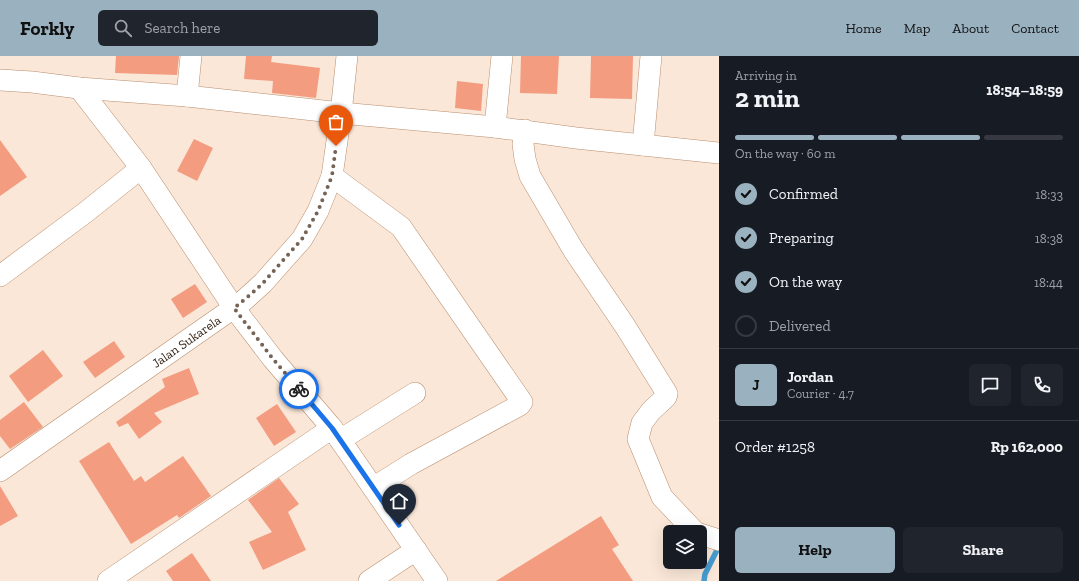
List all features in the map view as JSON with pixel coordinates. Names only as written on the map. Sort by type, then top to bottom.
[{"type":"street","points":[[187,96],[191,56]]},
{"type":"street","name":"Jalan Sukarela","points":[[0,471],[234,308],[263,283],[302,239],[318,211],[332,176],[341,114],[347,56]]},
{"type":"street","points":[[495,127],[502,56]]},
{"type":"street","points":[[643,145],[651,56]]},
{"type":"street","points":[[0,80],[79,88],[187,96],[341,114],[495,127],[576,138],[719,153]]},
{"type":"street","points":[[79,88],[141,168],[234,308],[273,359],[336,434],[438,581]]},
{"type":"street","points":[[524,130],[523,144],[525,159],[530,176],[574,251],[625,326],[667,394],[666,397],[651,411],[642,423],[638,439],[662,497],[694,525]]},
{"type":"street","points":[[0,276],[86,212],[141,168]]},
{"type":"street","points":[[332,176],[400,227],[522,402],[520,405],[423,457],[373,488]]},
{"type":"street","points":[[108,581],[336,434],[414,393]]},
{"type":"street","points":[[369,581],[416,550]]},
{"type":"building","points":[[116,56],[179,56],[177,75],[115,73]]},
{"type":"building","points":[[246,56],[272,56],[271,62],[320,68],[316,98],[272,93],[273,81],[244,79]]},
{"type":"building","points":[[521,56],[559,56],[557,94],[520,93]]},
{"type":"building","points":[[591,56],[633,56],[632,99],[590,98]]},
{"type":"building","points":[[457,81],[483,84],[481,111],[455,108]]},
{"type":"building","points":[[194,139],[213,148],[197,181],[177,171]]},
{"type":"building","points":[[0,140],[27,177],[0,196]]},
{"type":"building","points":[[195,284],[207,302],[183,318],[171,299]]},
{"type":"building","points":[[114,341],[125,357],[95,378],[83,362]]},
{"type":"building","points":[[43,350],[63,376],[28,402],[9,376]]},
{"type":"building","points":[[189,368],[199,394],[154,413],[162,422],[139,439],[128,423],[119,427],[116,422],[165,387],[162,379]]},
{"type":"building","points":[[24,402],[43,427],[10,449],[0,436],[0,420]]},
{"type":"building","points":[[277,404],[296,432],[274,446],[256,418]]},
{"type":"building","points":[[109,442],[134,481],[141,476],[145,482],[183,456],[211,496],[179,518],[177,515],[131,544],[79,461]]},
{"type":"building","points":[[279,478],[299,504],[288,512],[306,550],[263,570],[249,542],[272,532],[248,500]]},
{"type":"building","points":[[0,486],[18,516],[0,526]]},
{"type":"building","points":[[601,516],[619,545],[612,549],[633,581],[496,581]]},
{"type":"building","points":[[192,553],[211,581],[173,581],[166,571]]},
{"type":"waterway","points":[[704,581],[705,574],[719,546]]},
{"type":"way so far","points":[[299,389],[273,359],[234,308],[263,283],[302,239],[318,211],[332,176],[336,146]]},
{"type":"route","points":[[299,389],[332,428],[399,525]]}]
